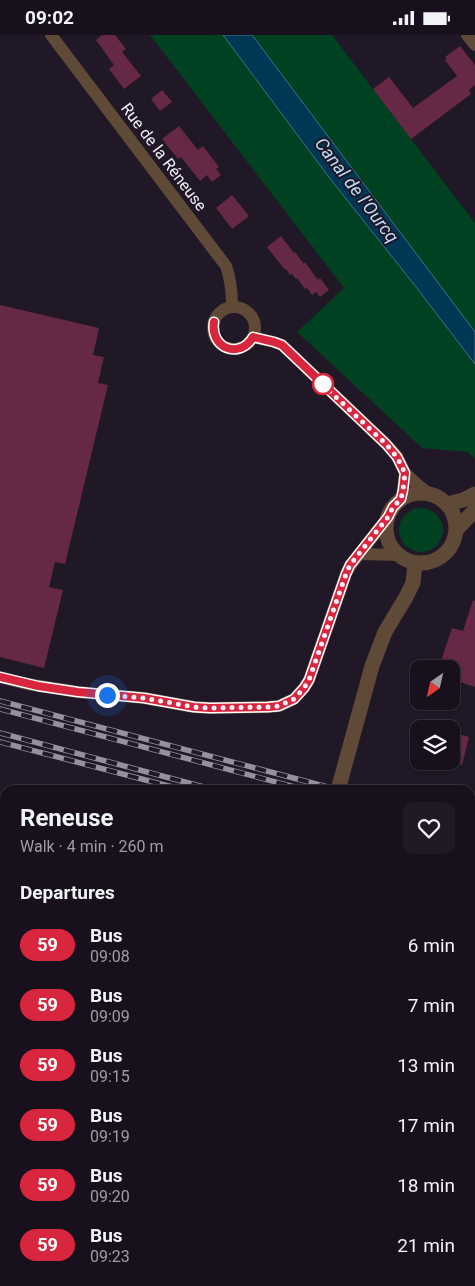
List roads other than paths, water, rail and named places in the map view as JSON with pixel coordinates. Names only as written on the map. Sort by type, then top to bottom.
[{"type":"street","name":"Rue de la Réneuse","points":[[51,35],[226,266],[232,288],[232,307]]},
{"type":"street","points":[[467,35],[475,45]]},
{"type":"street","points":[[226,308],[240,308],[251,316],[255,330],[253,337],[246,346],[228,349],[217,341],[214,335],[214,322],[226,308]]},
{"type":"street","points":[[253,337],[282,345],[386,444],[397,457],[405,473],[431,495]]},
{"type":"street","points":[[401,499],[405,473]]},
{"type":"street","points":[[0,677],[42,687],[144,698],[194,707],[279,706],[294,699],[309,680],[350,565],[401,499],[421,493],[441,499],[454,515],[457,529]]},
{"type":"street","points":[[447,505],[475,494]]},
{"type":"street","points":[[388,517],[387,539],[391,547],[406,560],[415,563],[426,563],[436,560],[445,554],[452,546],[457,529],[475,510]]},
{"type":"street","points":[[360,554],[398,555]]},
{"type":"street","points":[[339,785],[372,666],[385,632],[413,583],[415,563]]},
{"type":"water","name":"Canal de l'Ourcq","points":[[223,35],[252,35],[475,332],[475,364],[328,176]]},
{"type":"railway","points":[[0,701],[320,785]]},
{"type":"railway","points":[[0,709],[287,785]]},
{"type":"railway","points":[[0,733],[196,785]]},
{"type":"railway","points":[[0,742],[165,785]]}]
